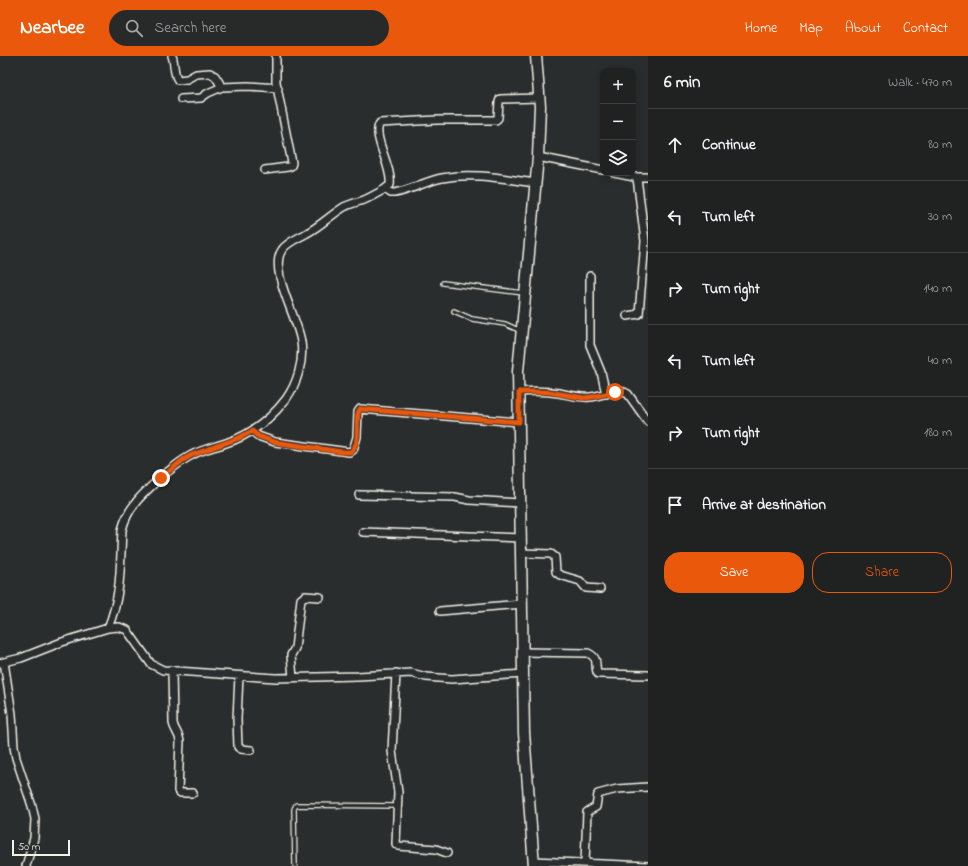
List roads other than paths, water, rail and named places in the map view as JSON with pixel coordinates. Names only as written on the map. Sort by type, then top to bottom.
[{"type":"main road","points":[[534,863],[524,733],[518,371],[538,157],[540,98],[536,56]]},
{"type":"street","points":[[172,56],[175,65],[176,79],[184,80],[196,74],[210,73],[215,76],[222,87]]},
{"type":"street","points":[[265,170],[288,167],[291,166],[292,163],[275,68],[276,56]]},
{"type":"street","points":[[180,100],[201,98],[222,87],[248,86],[278,88]]},
{"type":"street","points":[[388,191],[391,177],[379,139],[378,126],[380,123],[437,120],[496,120],[498,118],[500,99],[540,98]]},
{"type":"street","points":[[538,157],[600,169]]},
{"type":"street","points":[[108,628],[119,590],[122,530],[124,521],[136,501],[148,488],[183,460],[201,451],[239,438],[252,431],[276,411],[287,398],[294,384],[301,357],[301,343],[299,331],[279,275],[279,254],[282,248],[316,228],[346,206],[388,191],[398,192],[441,178],[457,175],[489,177],[535,183]]},
{"type":"street","points":[[628,176],[637,178],[648,177]]},
{"type":"street","points":[[626,316],[639,314],[640,311],[644,241],[637,178]]},
{"type":"street","points":[[590,276],[590,347],[601,372],[606,394]]},
{"type":"street","points":[[519,392],[549,392],[584,398],[620,391],[628,394],[648,422]]},
{"type":"street","points":[[252,431],[258,436],[274,442],[349,452],[353,450],[356,443],[358,412],[360,409],[519,422]]},
{"type":"street","points":[[359,496],[455,497],[468,500],[520,503]]},
{"type":"street","points":[[363,532],[521,538]]},
{"type":"street","points":[[521,553],[551,554],[555,557],[556,572],[560,575],[576,579],[586,588],[600,589]]},
{"type":"street","points":[[293,678],[291,655],[295,648],[301,598],[305,596],[320,597]]},
{"type":"street","points":[[440,611],[522,604]]},
{"type":"street","points":[[26,866],[34,838],[35,819],[15,752],[12,714],[2,663],[35,653],[62,642],[108,628],[117,627],[127,630],[151,664],[159,669],[239,676],[293,678],[411,673],[426,677],[452,679],[523,674]]},
{"type":"street","points":[[523,652],[588,653],[596,659],[596,672],[598,674],[648,675]]},
{"type":"street","points":[[172,670],[172,723],[179,734],[180,741],[178,790],[181,793],[194,793]]},
{"type":"street","points":[[396,673],[392,751],[398,792],[397,846],[436,850],[447,853]]},
{"type":"street","points":[[239,676],[237,719],[238,747],[241,749],[251,750]]},
{"type":"street","points":[[585,863],[587,812],[596,807],[598,794],[617,789],[648,787]]},
{"type":"street","points":[[534,863],[585,863],[648,866]]},
{"type":"lane","points":[[443,283],[525,293]]},
{"type":"lane","points":[[454,311],[472,319],[505,324],[522,331]]},
{"type":"lane","points":[[295,866],[294,809],[296,805],[397,806]]}]
